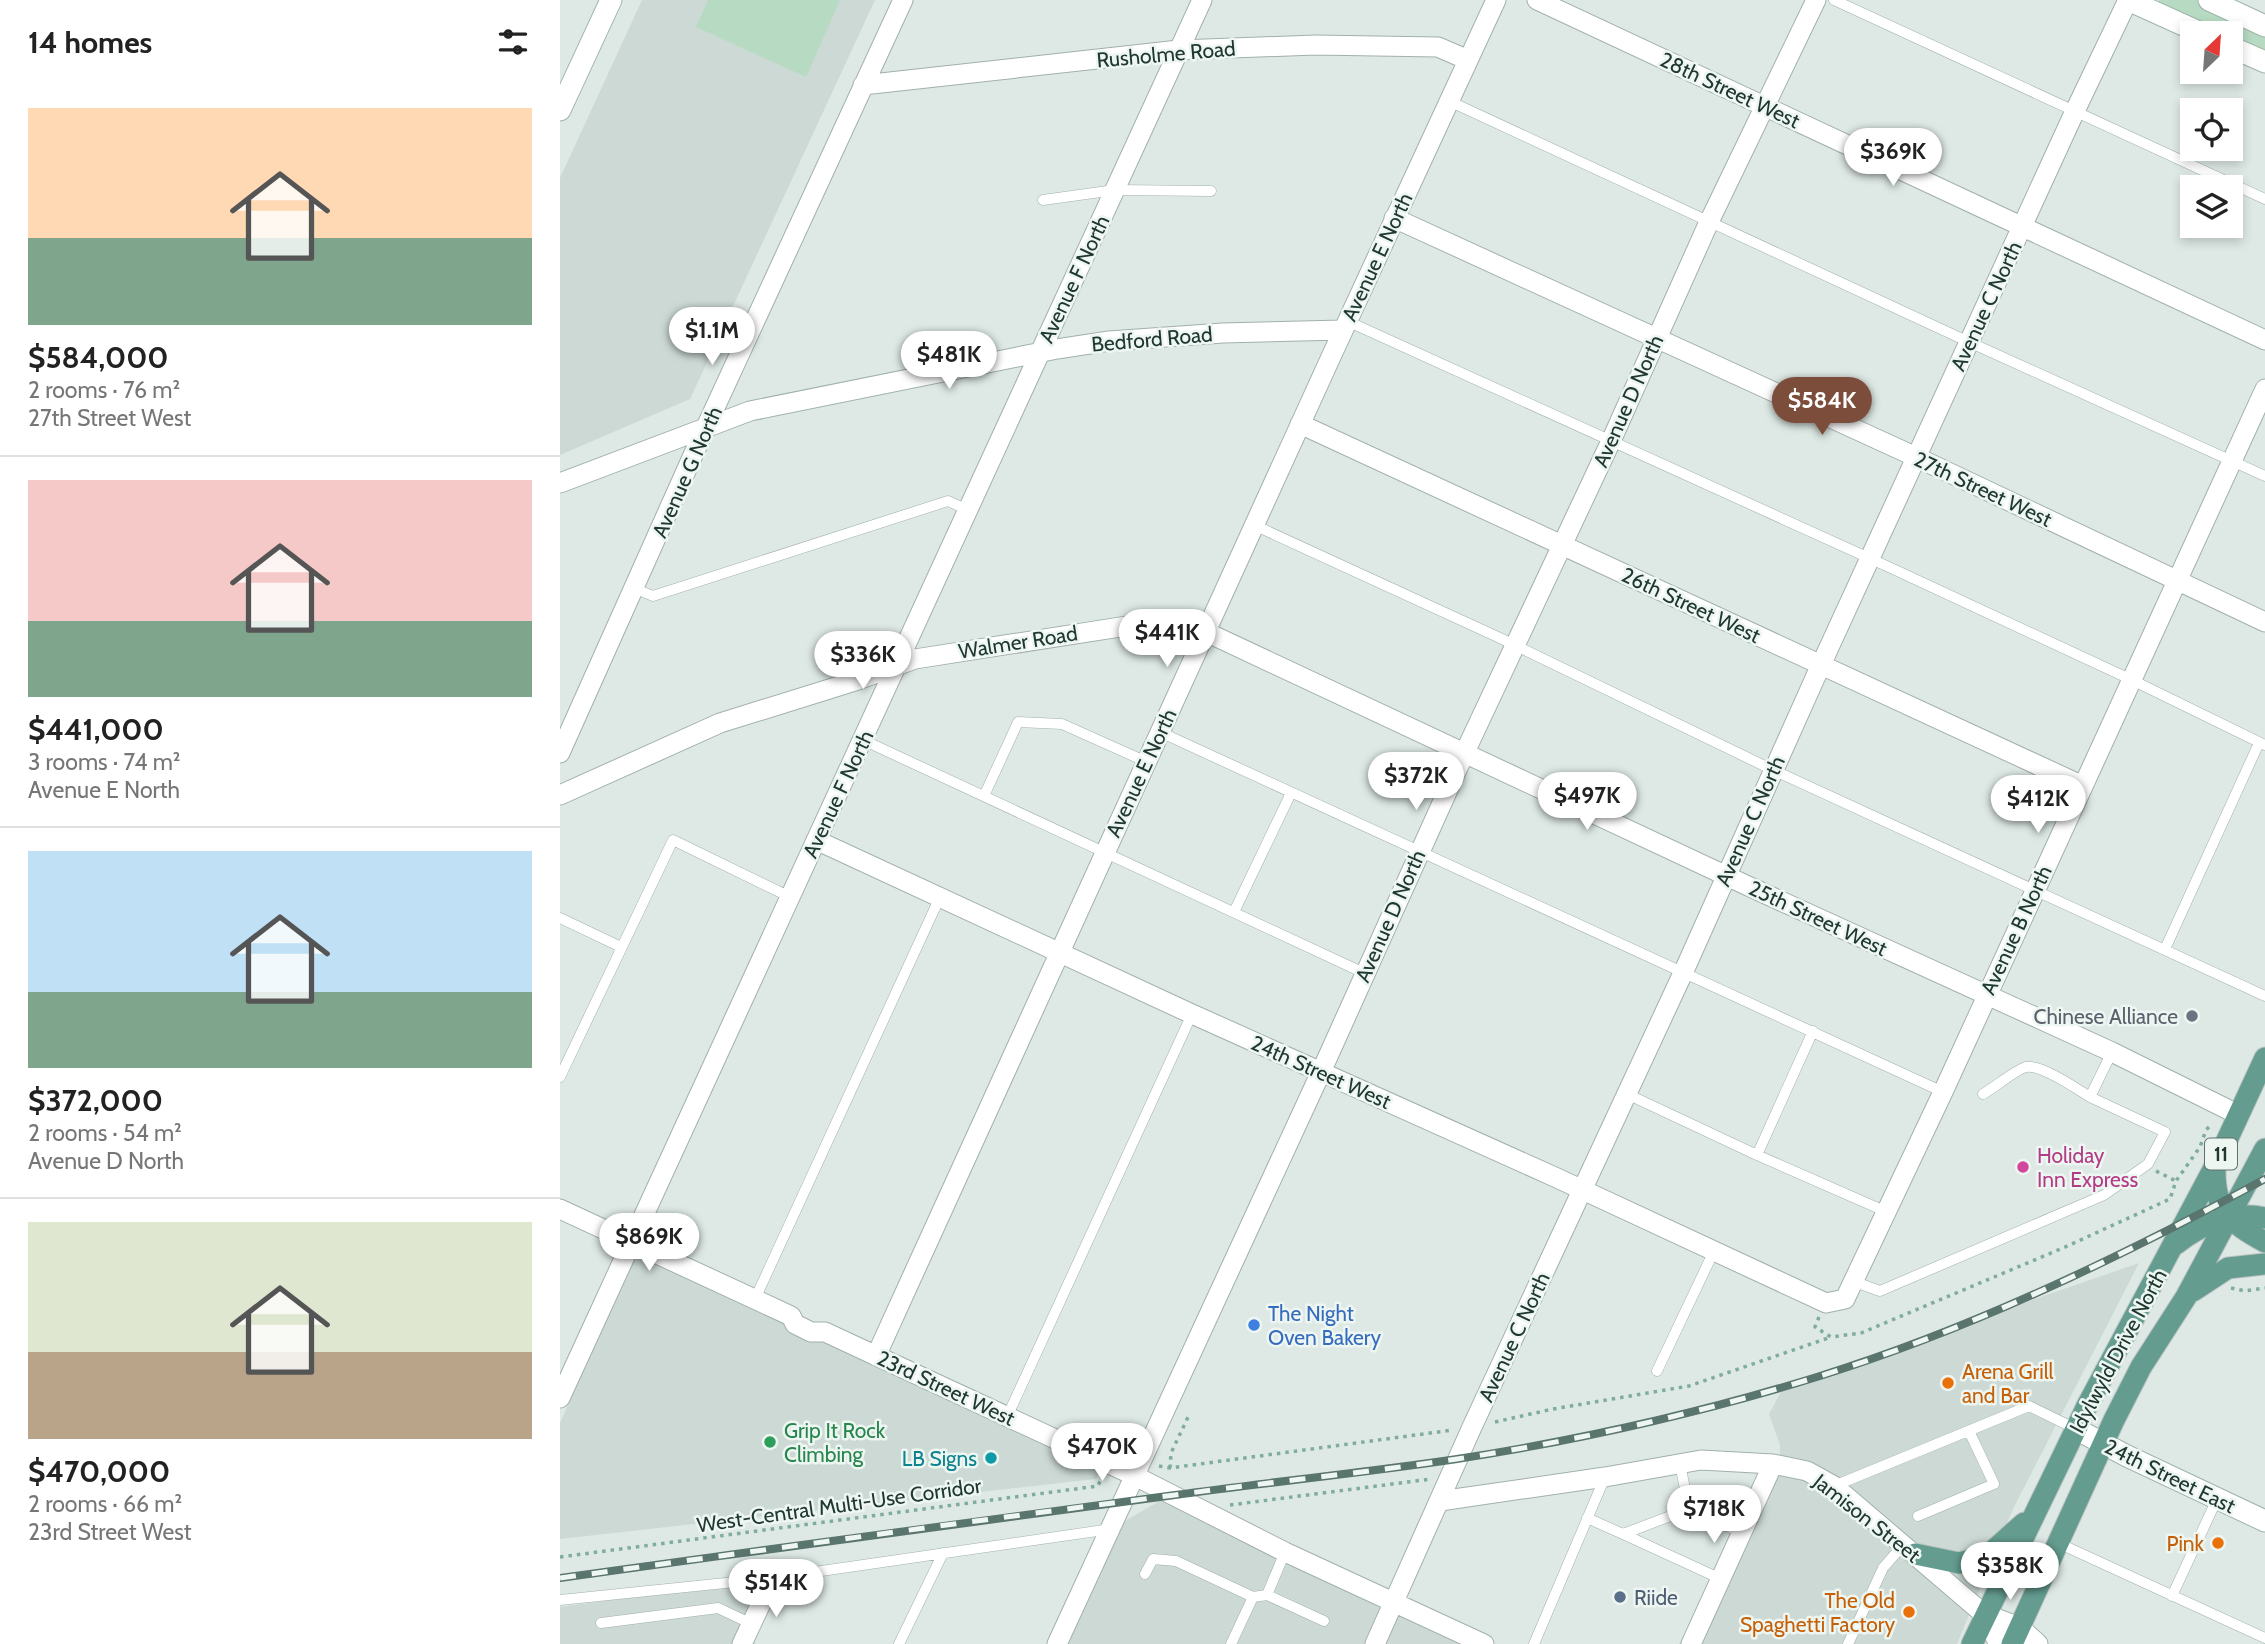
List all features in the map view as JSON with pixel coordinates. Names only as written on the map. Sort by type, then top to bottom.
[{"type":"main road","name":"Idylwyld Drive North","points":[[1972,1644],[2076,1429],[2215,1166],[2230,1111],[2265,1058]]},
{"type":"main road","name":"Idylwyld Drive North","points":[[2016,1636],[2141,1367],[2186,1297],[2265,1149]]},
{"type":"main road","points":[[2215,1166],[2215,1188],[2219,1205],[2250,1234],[2265,1242]]},
{"type":"main road","points":[[2172,1247],[2190,1233],[2208,1224],[2230,1217],[2265,1217]]},
{"type":"main road","points":[[2186,1297],[2228,1268],[2265,1264]]},
{"type":"main road","points":[[1909,1549],[1959,1563],[1987,1556],[2034,1515]]},
{"type":"street","points":[[560,110],[611,0]]},
{"type":"street","name":"Avenue G North","points":[[560,753],[903,0]]},
{"type":"street","name":"Avenue F North","points":[[560,1398],[1202,0]]},
{"type":"street","name":"Avenue E North","points":[[876,1356],[1394,218],[1496,0]]},
{"type":"street","name":"28th Street West","points":[[1537,0],[2265,340]]},
{"type":"street","name":"Avenue D North","points":[[1057,1644],[1321,1072],[1465,752],[1611,441],[1709,222],[1816,0]]},
{"type":"street","points":[[2128,0],[2180,24]]},
{"type":"street","name":"Avenue C North","points":[[1375,1644],[1683,973],[1821,664],[2128,0]]},
{"type":"street","points":[[2209,0],[2265,26]]},
{"type":"street","name":"Rusholme Road","points":[[863,85],[1179,50],[1315,45],[1438,47],[1468,60]]},
{"type":"street","points":[[2244,53],[2265,62]]},
{"type":"street","name":"27th Street West","points":[[1394,218],[1916,457],[2265,622]]},
{"type":"street","name":"Bedford Road","points":[[560,483],[750,411],[1040,352],[1110,341],[1345,326]]},
{"type":"street","name":"Avenue B North","points":[[1826,1303],[1845,1299],[1855,1282],[2265,389]]},
{"type":"street","name":"26th Street West","points":[[1300,424],[2083,786]]},
{"type":"street","name":"Walmer Road","points":[[560,795],[720,723],[932,656],[1146,623],[1182,624],[1206,632]]},
{"type":"street","name":"25th Street West","points":[[1206,632],[1726,876],[2112,1052],[2230,1111]]},
{"type":"street","name":"24th Street West","points":[[816,840],[1826,1303]]},
{"type":"street","name":"23rd Street West","points":[[560,1209],[791,1316],[794,1324],[811,1332],[825,1332],[1135,1476],[1285,1552],[1484,1644]]},
{"type":"street","name":"24th Street East","points":[[2076,1429],[2265,1521]]},
{"type":"street","name":"Jamison Street","points":[[1440,1501],[1701,1460],[1773,1464],[1807,1471],[1834,1486],[1985,1615]]},
{"type":"street","points":[[1691,1644],[1773,1464]]},
{"type":"street","points":[[749,1638],[773,1578]]},
{"type":"street","points":[[1985,1615],[2016,1636],[2037,1644]]},
{"type":"street","points":[[1985,1615],[2000,1644]]},
{"type":"lane","points":[[1834,0],[2265,199]]},
{"type":"lane","points":[[1449,101],[2265,476]]},
{"type":"lane","points":[[1043,200],[1115,190],[1211,191]]},
{"type":"lane","points":[[1345,326],[1611,441],[1870,559],[2132,680],[2262,744],[2165,949]]},
{"type":"lane","points":[[636,589],[653,596],[948,501],[968,510]]},
{"type":"lane","points":[[1255,526],[1500,638],[1773,770],[2265,996]]},
{"type":"lane","points":[[984,796],[1018,722],[1062,724],[1147,762]]},
{"type":"lane","points":[[1160,732],[1943,1092]]},
{"type":"lane","points":[[863,740],[1364,972]]},
{"type":"lane","points":[[1234,912],[1292,793]]},
{"type":"lane","points":[[560,1077],[673,840],[790,897]]},
{"type":"lane","points":[[755,1299],[940,897]]},
{"type":"lane","points":[[560,918],[621,947]]},
{"type":"lane","points":[[1007,1417],[1192,1014]]},
{"type":"lane","points":[[1757,1155],[1813,1031]]},
{"type":"lane","points":[[2090,1097],[2112,1052]]},
{"type":"lane","points":[[1855,1282],[1880,1291],[2104,1195],[2148,1164],[2165,1132],[2090,1097],[2037,1068],[2025,1068],[1983,1094]]},
{"type":"lane","points":[[1627,1094],[1887,1212]]},
{"type":"lane","points":[[1657,1371],[1714,1251]]},
{"type":"lane","points":[[1834,1486],[2028,1406],[2076,1429]]},
{"type":"lane","points":[[1918,1516],[1994,1484],[1969,1431]]},
{"type":"lane","points":[[1680,1464],[1689,1509]]},
{"type":"lane","points":[[1534,1644],[1605,1477]]},
{"type":"lane","points":[[2172,1596],[2217,1499]]},
{"type":"lane","points":[[1623,1534],[1689,1509],[1742,1533]]},
{"type":"lane","points":[[1587,1518],[1721,1579]]},
{"type":"lane","points":[[560,1600],[773,1578],[1111,1529]]},
{"type":"lane","points":[[2058,1543],[2265,1638]]},
{"type":"lane","points":[[1848,1644],[1883,1568],[1909,1549]]},
{"type":"lane","points":[[1267,1595],[1285,1552]]},
{"type":"lane","points":[[899,1644],[943,1553]]},
{"type":"lane","points":[[1145,1574],[1153,1559],[1176,1561],[1253,1597],[1267,1595],[1324,1621]]},
{"type":"lane","points":[[1231,1644],[1253,1597]]},
{"type":"lane","points":[[601,1623],[718,1608],[749,1638]]},
{"type":"path","points":[[1826,1303],[1815,1327],[1831,1337],[1861,1333],[2063,1248],[2170,1199],[2176,1181],[2200,1147],[2206,1130],[2230,1111]]},
{"type":"path","points":[[2148,1164],[2157,1172],[2176,1181]]},
{"type":"path","points":[[2222,1285],[2245,1291],[2265,1288]]},
{"type":"path","points":[[1170,1468],[1171,1453],[1189,1415]]},
{"type":"path","name":"West-Central Multi-Use Corridor","points":[[560,1557],[1098,1486],[1108,1464]]},
{"type":"path","points":[[1210,1515],[1224,1506],[1450,1477]]},
{"type":"shaded area","points":[[642,0],[875,0],[690,399],[560,455],[560,178]]},
{"type":"shaded area","points":[[636,1255],[1102,1467],[1096,1479],[560,1539],[560,1423]]},
{"type":"shaded area","points":[[2139,1263],[2013,1509],[1957,1644],[1679,1644],[1780,1453],[1780,1445],[1769,1414],[1784,1386]]},
{"type":"shaded area","points":[[1170,1495],[1491,1644],[1057,1644],[1111,1529]]},
{"type":"shaded area","points":[[773,1578],[745,1639],[757,1644],[560,1644],[560,1607]]},
{"type":"green space","points":[[708,0],[840,0],[806,77],[696,27]]},
{"type":"green space","points":[[2197,0],[2243,21],[2199,21],[2159,2]]},
{"type":"green space","points":[[2244,21],[2265,31],[2265,52],[2244,42]]},
{"type":"railway","points":[[560,1578],[1422,1464],[1549,1443],[1640,1424],[1820,1376],[1935,1336],[2102,1263],[2265,1179]]},
{"type":"place","name":"Chinese Alliance","points":[[2192,1016]]},
{"type":"place","name":"Holiday Inn Express","points":[[2023,1167]]},
{"type":"place","name":"The Night Oven Bakery","points":[[1254,1325]]},
{"type":"place","name":"Arena Grill and Bar","points":[[1948,1383]]},
{"type":"place","name":"Grip It Rock Climbing","points":[[770,1442]]},
{"type":"place","name":"LB Signs","points":[[991,1458]]},
{"type":"place","name":"Pink","points":[[2218,1543]]},
{"type":"place","name":"Riide","points":[[1620,1597]]},
{"type":"place","name":"The Old Spaghetti Factory","points":[[1909,1612]]}]
